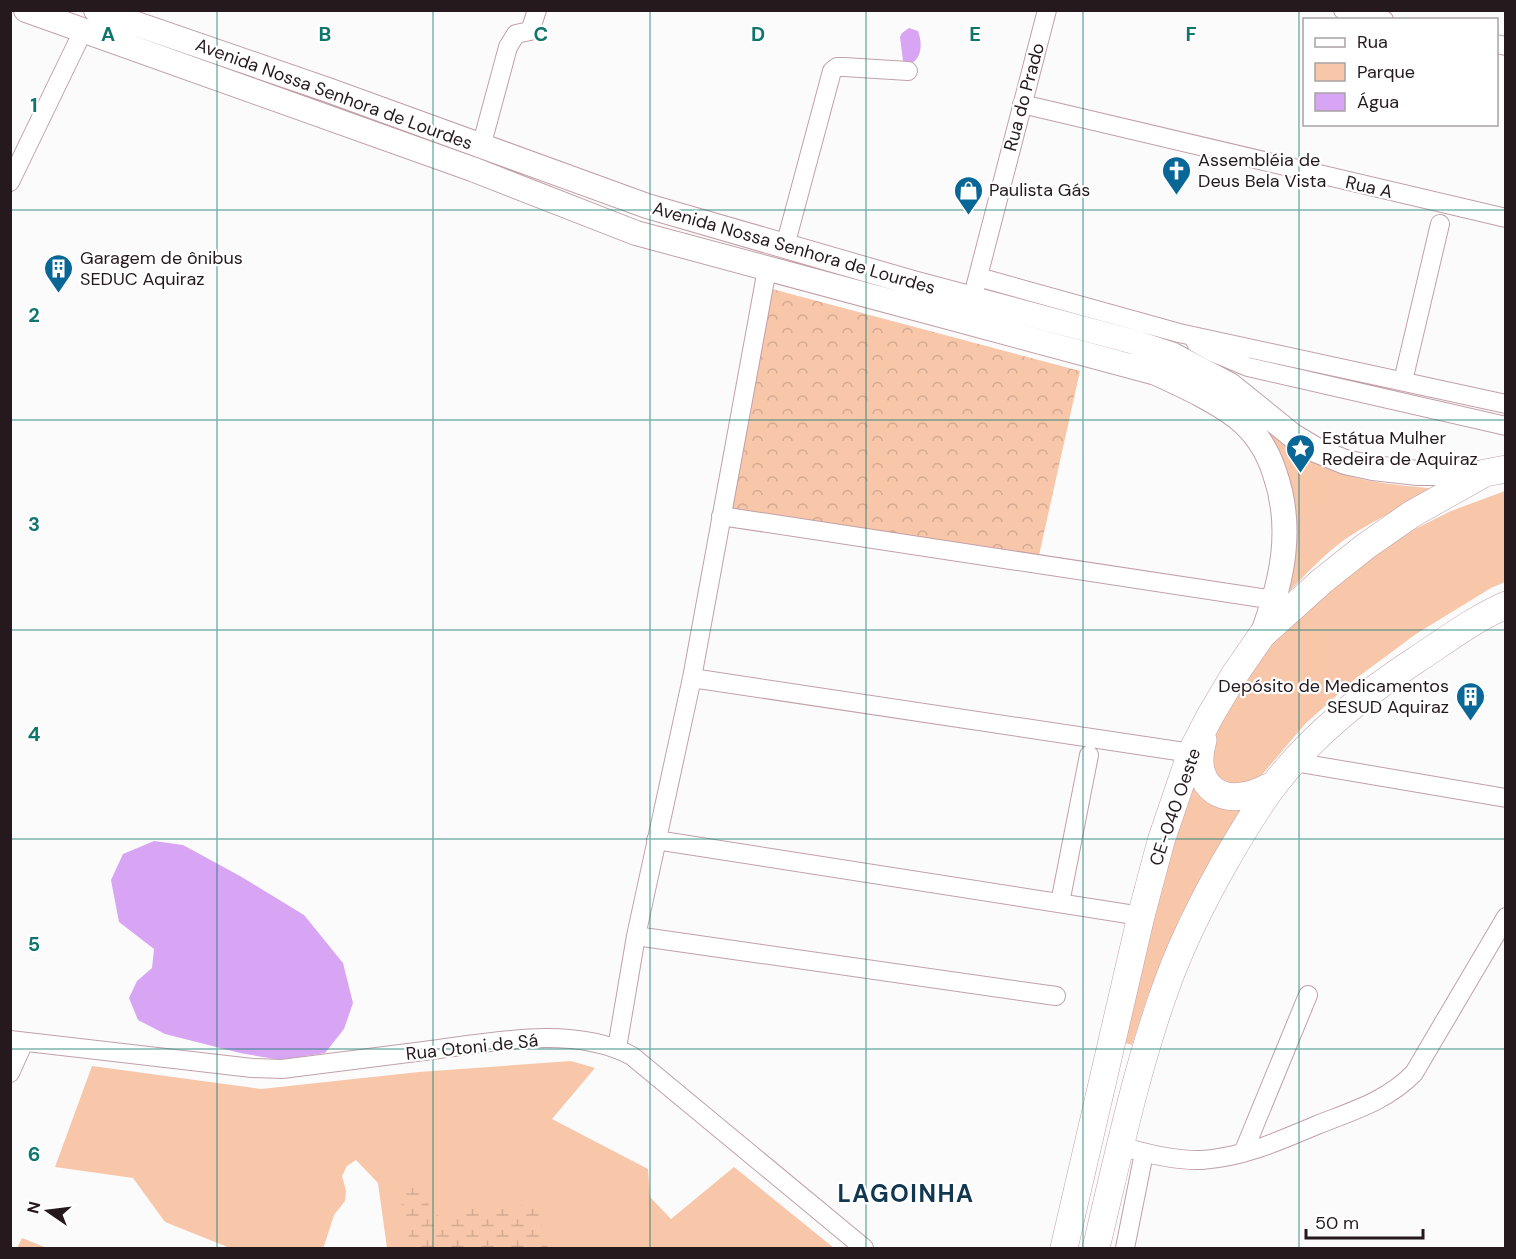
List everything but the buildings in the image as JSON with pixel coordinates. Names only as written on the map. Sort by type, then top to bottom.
[{"type":"highway","name":"CE-040 Oeste","points":[[1064,1248],[1141,916],[1171,807],[1191,753],[1210,716],[1262,635],[1322,581],[1366,546],[1412,514],[1495,471]]},
{"type":"highway","points":[[1096,1248],[1132,1150],[1147,1045],[1170,976],[1196,916],[1251,817],[1294,762],[1375,687],[1468,626],[1506,605]]},
{"type":"highway","points":[[1210,716],[1199,762],[1206,783],[1214,791],[1236,796],[1247,796],[1275,784]]},
{"type":"main road","name":"Avenida Nossa Senhora de Lourdes","points":[[26,10],[472,170],[636,233],[1156,374],[1211,400],[1238,417],[1256,435],[1270,459],[1280,488],[1285,519],[1285,546],[1275,600],[1262,635]]},
{"type":"main road","name":"Avenida Nossa Senhora de Lourdes","points":[[96,10],[339,94],[647,206],[785,246],[975,288],[1173,355],[1230,386],[1293,436],[1318,451],[1345,462],[1373,468],[1418,472],[1495,471]]},
{"type":"street","points":[[481,147],[508,47],[516,34],[530,31],[537,10]]},
{"type":"street","name":"Rua do Prado","points":[[965,322],[1047,10]]},
{"type":"street","points":[[1352,11],[1377,18]]},
{"type":"street","points":[[10,182],[83,31]]},
{"type":"street","points":[[785,246],[832,71],[844,67],[908,71]]},
{"type":"street","name":"Rua A","points":[[1022,104],[1506,218]]},
{"type":"street","points":[[1403,381],[1440,224]]},
{"type":"street","points":[[617,1048],[636,936],[692,678],[767,269]]},
{"type":"street","points":[[975,288],[1506,404]]},
{"type":"street","points":[[1179,333],[1212,352],[1248,367],[1506,426]]},
{"type":"street","points":[[721,516],[1275,600]]},
{"type":"street","points":[[692,678],[1191,753]]},
{"type":"street","points":[[1060,903],[1089,755]]},
{"type":"street","points":[[1294,762],[1506,798]]},
{"type":"street","points":[[656,840],[1141,916]]},
{"type":"street","points":[[1125,1248],[1132,1150],[1175,1158],[1202,1160],[1244,1154],[1364,1107],[1400,1088],[1414,1073],[1426,1054],[1506,917]]},
{"type":"street","points":[[636,936],[1056,996]]},
{"type":"street","points":[[1244,1154],[1308,995]]},
{"type":"street","name":"Rua Otoni de Sá","points":[[17,1041],[252,1068],[282,1069],[516,1040],[571,1039],[617,1048],[632,1056],[864,1248]]},
{"type":"street","points":[[10,1073],[17,1041]]},
{"type":"green space","points":[[772,289],[1080,371],[1038,560],[725,511]]},
{"type":"green space","points":[[1272,435],[1293,450],[1331,470],[1370,481],[1438,489],[1378,519],[1344,540],[1321,559],[1286,595],[1267,439]]},
{"type":"green space","points":[[1505,491],[1505,582],[1491,588],[1416,634],[1354,680],[1305,724],[1261,776],[1250,785],[1225,790],[1205,757],[1235,695],[1272,642],[1336,579],[1389,542],[1451,511]]},
{"type":"green space","points":[[1190,773],[1248,805],[1180,917],[1148,995],[1132,1045],[1121,1042]]},
{"type":"green space","points":[[571,1061],[595,1068],[552,1119],[648,1169],[650,1197],[671,1219],[734,1167],[834,1248],[387,1248],[378,1183],[356,1160],[347,1166],[342,1176],[346,1191],[345,1201],[334,1215],[324,1246],[321,1248],[230,1248],[165,1222],[133,1178],[55,1167],[92,1066],[261,1089],[419,1072]]},
{"type":"green space","points":[[412,1185],[446,1225],[472,1209],[541,1204],[542,1243],[550,1248],[409,1248],[405,1246],[410,1232],[402,1220],[402,1197]]},
{"type":"green space","points":[[22,1238],[47,1248],[17,1248]]},
{"type":"water","points":[[909,28],[918,31],[921,45],[917,58],[910,64],[903,61],[900,37]]},
{"type":"water","points":[[154,841],[183,845],[304,915],[343,963],[353,1003],[344,1029],[325,1053],[280,1060],[240,1053],[165,1034],[138,1020],[129,998],[137,981],[152,968],[154,949],[119,922],[111,880],[123,854]]},
{"type":"place","name":"Assembléia de Deus Bela Vista","points":[[1177,196]]},
{"type":"place","name":"Paulista Gás","points":[[968,216]]},
{"type":"place","name":"Garagem de ônibus SEDUC Aquiraz","points":[[59,294]]},
{"type":"place","name":"Estátua Mulher Redeira de Aquiraz","points":[[1301,474]]},
{"type":"place","name":"Depósito de Medicamentos SESUD Aquiraz","points":[[1470,722]]},
{"type":"district","name":"LAGOINHA","points":[[906,1193]]}]
